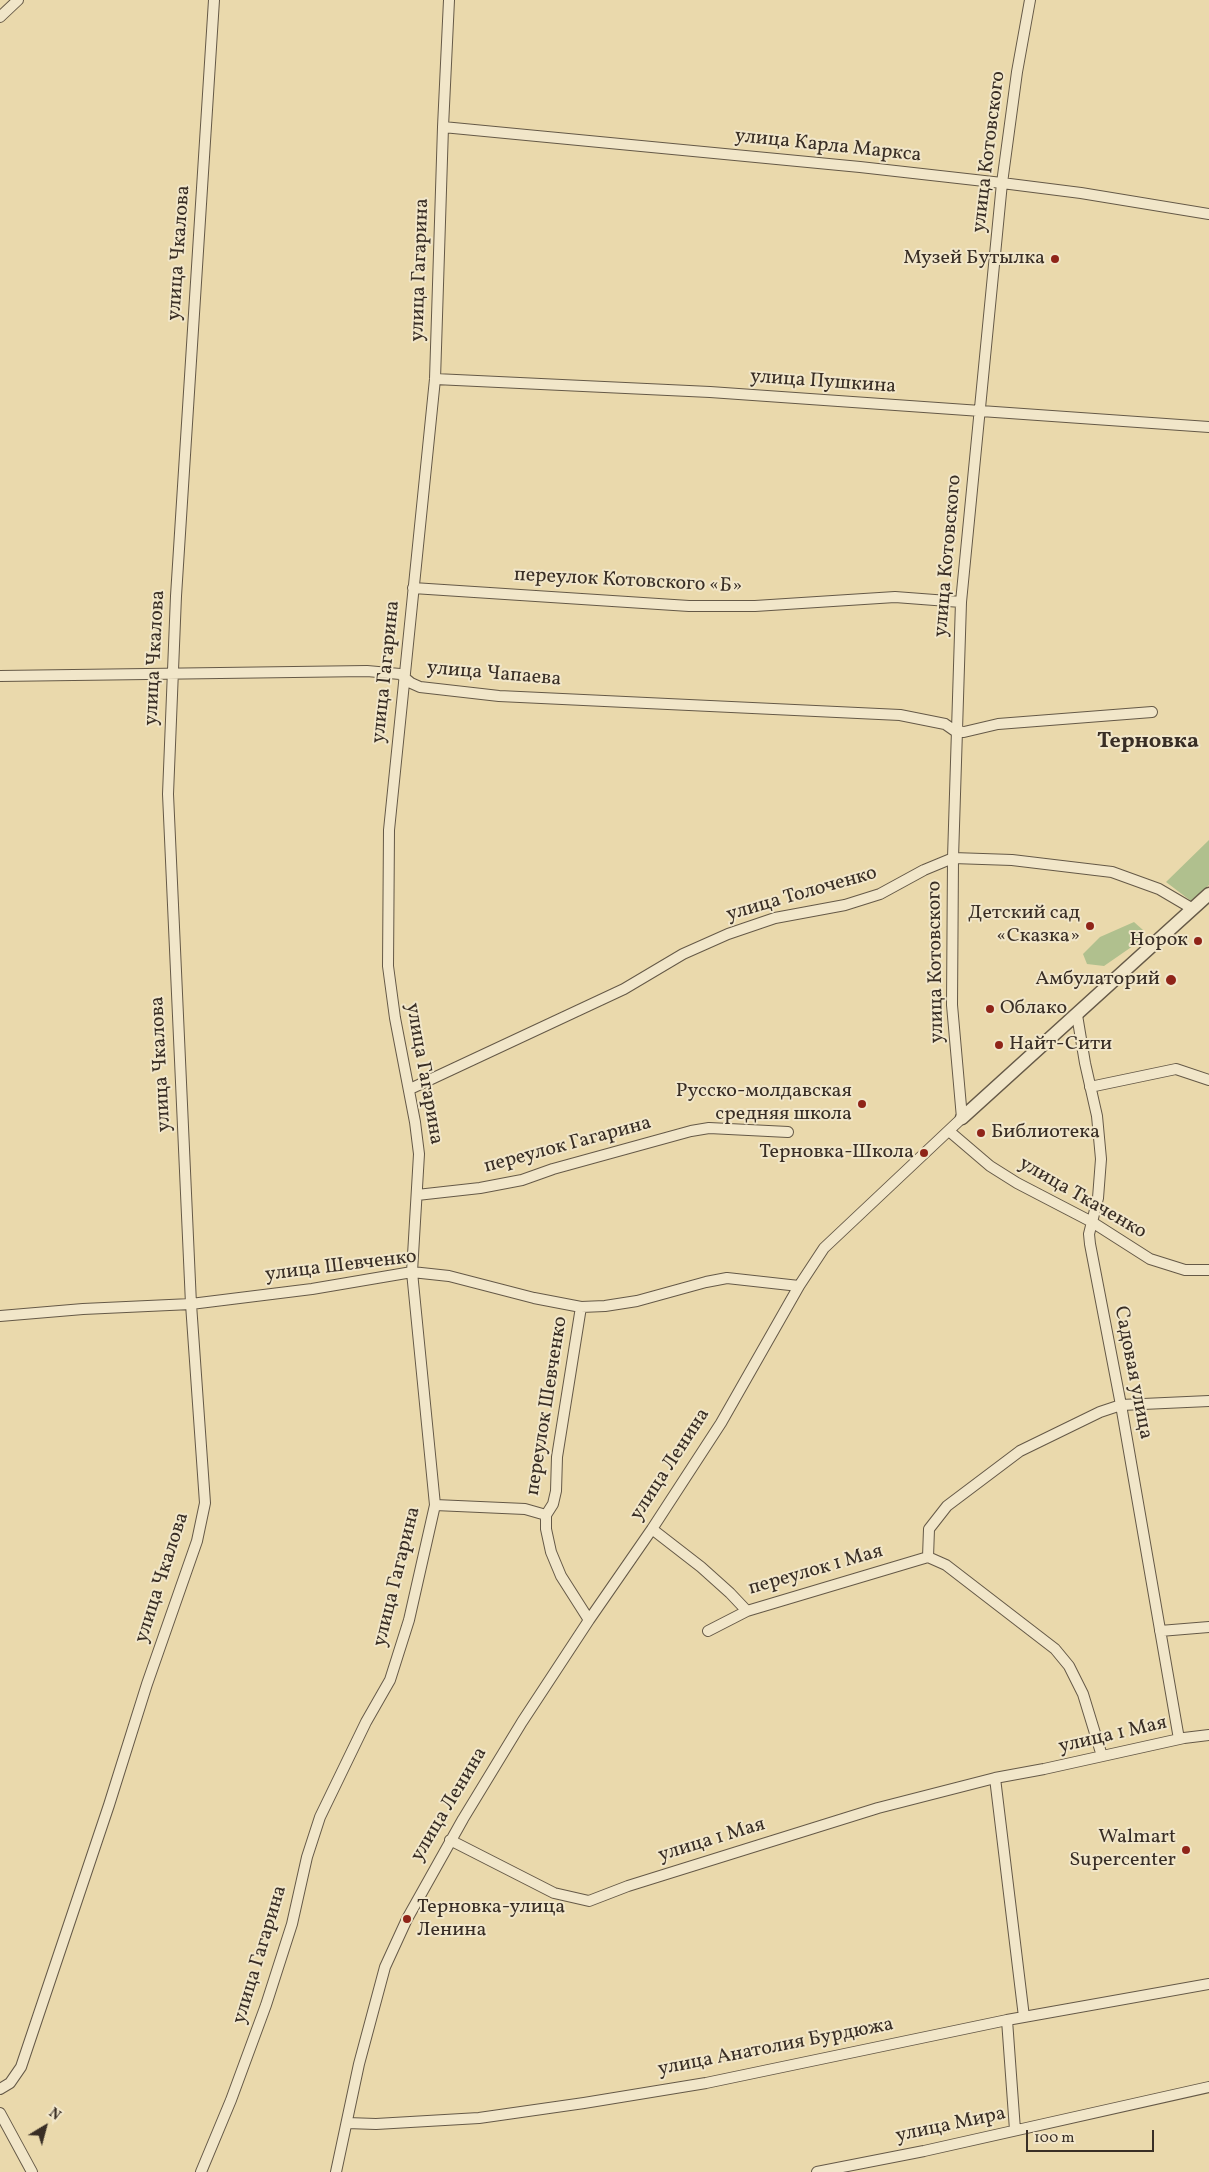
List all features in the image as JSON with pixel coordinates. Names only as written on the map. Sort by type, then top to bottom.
[{"type":"street","points":[[0,18],[18,0]]},
{"type":"street","name":"улица Чкалова","points":[[0,2089],[10,2083],[21,2067],[202,1523],[205,1504],[191,1304],[168,794],[173,672],[214,0]]},
{"type":"street","name":"улица Гагарина","points":[[201,2172],[231,2100],[266,2005],[292,1924],[307,1857],[320,1817],[366,1722],[390,1680],[409,1620],[435,1506],[412,1272],[419,1154],[410,1089],[395,1018],[388,966],[389,830],[435,380],[449,0]]},
{"type":"street","name":"улица Котовского","points":[[962,1118],[952,1005],[953,858],[961,602],[1002,183],[1017,72],[1030,0]]},
{"type":"street","name":"улица Карла Маркса","points":[[443,126],[851,166],[1002,183],[1080,193],[1209,214]]},
{"type":"street","name":"улица Пушкина","points":[[435,380],[710,392],[1209,426]]},
{"type":"street","name":"переулок Котовского «Б»","points":[[413,588],[689,606],[755,606],[895,597],[961,602]]},
{"type":"street","name":"улица Чапаева","points":[[0,676],[173,672],[367,671],[393,673],[420,688],[500,696],[900,715],[945,724],[956,731]]},
{"type":"street","points":[[956,731],[964,732],[998,724],[1152,712]]},
{"type":"street","name":"улица Толоченко","points":[[410,1089],[624,989],[683,954],[728,934],[775,918],[845,905],[880,894],[924,870],[953,858],[1012,860],[1112,872],[1159,889],[1193,909]]},
{"type":"street","name":"улица Ленина","points":[[336,2172],[359,2064],[384,1967],[407,1919],[450,1840],[522,1722],[588,1620],[652,1529],[721,1423],[799,1286],[824,1248],[962,1118],[1209,894]]},
{"type":"street","name":"Садовая улица","points":[[1077,1014],[1097,1116],[1101,1159],[1098,1198],[1089,1234],[1090,1244],[1121,1404],[1178,1739]]},
{"type":"street","points":[[1090,1087],[1176,1069],[1209,1080]]},
{"type":"street","name":"переулок Гагарина","points":[[417,1195],[480,1188],[522,1180],[561,1166],[708,1128],[788,1132]]},
{"type":"street","name":"улица Ткаченко","points":[[949,1131],[990,1166],[1017,1183],[1092,1222],[1150,1259],[1185,1270],[1209,1270]]},
{"type":"street","name":"улица Шевченко","points":[[0,1316],[83,1309],[191,1304],[312,1288],[412,1272],[449,1276],[534,1298],[581,1306],[605,1306],[638,1301],[727,1278],[799,1286]]},
{"type":"street","name":"переулок Шевченко","points":[[581,1306],[558,1457],[556,1491],[553,1504],[546,1515],[546,1529],[551,1552],[561,1576],[588,1620]]},
{"type":"street","points":[[1102,1756],[1083,1694],[1070,1666],[1055,1649],[946,1565],[928,1557],[929,1530],[947,1506],[1020,1451],[1100,1412],[1121,1404],[1209,1402]]},
{"type":"street","points":[[435,1506],[525,1509],[546,1515]]},
{"type":"street","name":"переулок 1 Мая","points":[[652,1529],[730,1592],[747,1611],[928,1557]]},
{"type":"street","points":[[708,1631],[747,1611]]},
{"type":"street","points":[[1160,1631],[1209,1627]]},
{"type":"street","name":"улица 1 Мая","points":[[450,1840],[554,1894],[589,1901],[628,1886],[878,1808],[995,1778],[1178,1739],[1209,1735]]},
{"type":"street","points":[[995,1778],[1024,2017]]},
{"type":"street","name":"улица Анатолия Бурдюжа","points":[[347,2123],[376,2124],[471,2119],[706,2083],[1008,2020],[1209,1984]]},
{"type":"street","points":[[1008,2020],[1015,2130]]},
{"type":"street","name":"улица Мира","points":[[817,2172],[1209,2087]]},
{"type":"street","points":[[0,2113],[32,2172]]},
{"type":"green space","points":[[1209,840],[1209,885],[1191,901],[1166,882]]},
{"type":"green space","points":[[1134,922],[1143,930],[1138,942],[1104,966],[1087,964],[1083,954],[1100,937]]},
{"type":"place","name":"Музей Бутылка","points":[[1055,259]]},
{"type":"place","name":"Детский сад «Сказка»","points":[[1090,926]]},
{"type":"place","name":"Норок","points":[[1198,941]]},
{"type":"place","name":"Амбулаторий","points":[[1171,980]]},
{"type":"place","name":"Облако","points":[[990,1009]]},
{"type":"place","name":"Найт-Сити","points":[[999,1045]]},
{"type":"place","name":"Русско-молдавская средняя школа","points":[[862,1104]]},
{"type":"place","name":"Библиотека","points":[[981,1133]]},
{"type":"place","name":"Терновка-Школа","points":[[924,1153]]},
{"type":"place","name":"Walmart Supercenter","points":[[1186,1850]]},
{"type":"place","name":"Терновка-улица Ленина","points":[[407,1919]]},
{"type":"district","name":"Терновка","points":[[1148,743]]}]
